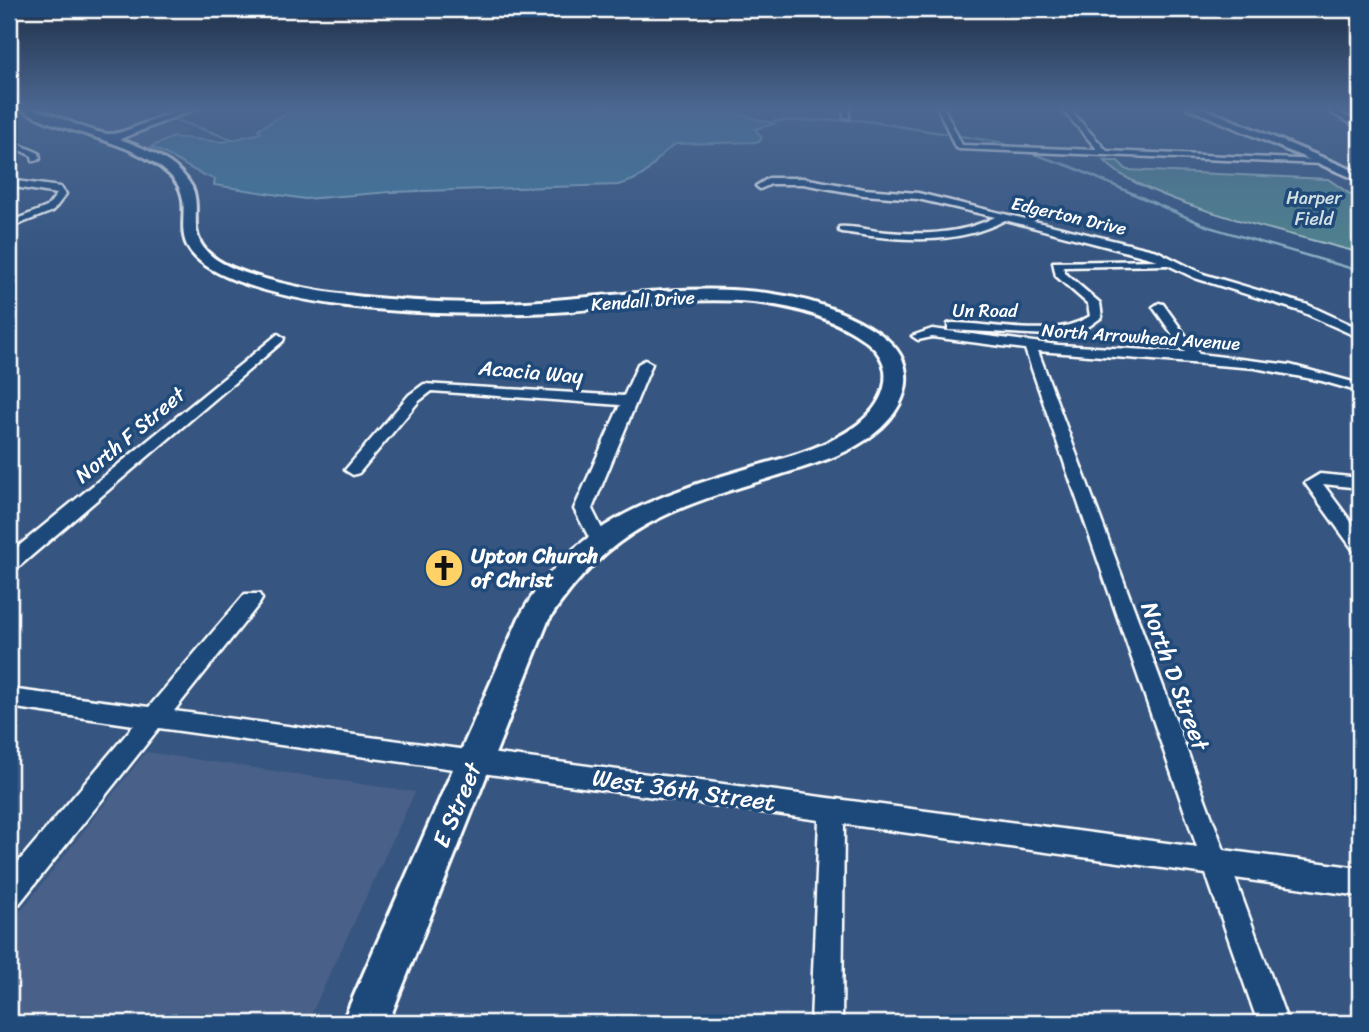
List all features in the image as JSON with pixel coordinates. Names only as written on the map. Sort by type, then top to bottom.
[{"type":"main road","name":"Kendall Drive","points":[[148,156],[174,171],[188,193],[188,234],[197,252],[222,269],[263,283],[353,301],[476,309],[707,296],[779,299],[842,317],[880,343],[892,359],[896,380],[892,397],[883,413],[859,434],[822,454],[649,510],[598,539],[552,587]]},
{"type":"main road","points":[[1308,156],[1360,177]]},
{"type":"main road","name":"E Street","points":[[365,1023],[534,618],[552,587]]},
{"type":"street","points":[[1181,156],[1322,162]]},
{"type":"street","name":"Edgerton Drive","points":[[760,186],[776,180],[815,182],[859,192],[926,197],[1001,218],[1153,253],[1214,281],[1304,308],[1360,334]]},
{"type":"street","points":[[9,183],[50,186],[60,190],[62,194],[60,200],[50,209],[9,225]]},
{"type":"street","points":[[842,229],[911,235],[963,233],[988,227],[1001,218]]},
{"type":"street","name":"Un Road","points":[[932,333],[961,326],[1046,329],[1085,326],[1096,317],[1094,303],[1060,274],[1057,264],[1177,263]]},
{"type":"street","points":[[1159,307],[1194,356]]},
{"type":"street","name":"North Arrowhead Avenue","points":[[918,336],[932,333],[1030,346],[1194,356],[1320,374],[1360,387]]},
{"type":"street","name":"North F Street","points":[[9,564],[278,338]]},
{"type":"street","name":"North D Street","points":[[1030,346],[1273,1023]]},
{"type":"street","points":[[598,539],[583,509],[645,364]]},
{"type":"street","name":"Acacia Way","points":[[353,470],[414,398],[429,387],[629,401]]},
{"type":"street","points":[[1360,483],[1315,480],[1315,486],[1360,547]]},
{"type":"street","points":[[9,894],[252,598]]},
{"type":"street","name":"West 36th Street","points":[[9,698],[1360,883]]},
{"type":"street","points":[[826,1023],[832,811]]},
{"type":"shaded area","points":[[169,156],[660,156],[647,172],[618,185],[390,192],[305,199],[214,185],[215,179]]},
{"type":"shaded area","points":[[146,752],[415,792],[307,1023],[9,1023],[9,926]]},
{"type":"green space","name":"Harper Field","points":[[1105,161],[1118,161],[1127,170],[1328,179],[1360,201],[1360,253],[1186,203],[1123,176]]},
{"type":"waterway","points":[[1040,156],[1072,167],[1209,227],[1360,271]]},
{"type":"place","name":"Upton Church of Christ","points":[[444,568]]}]
